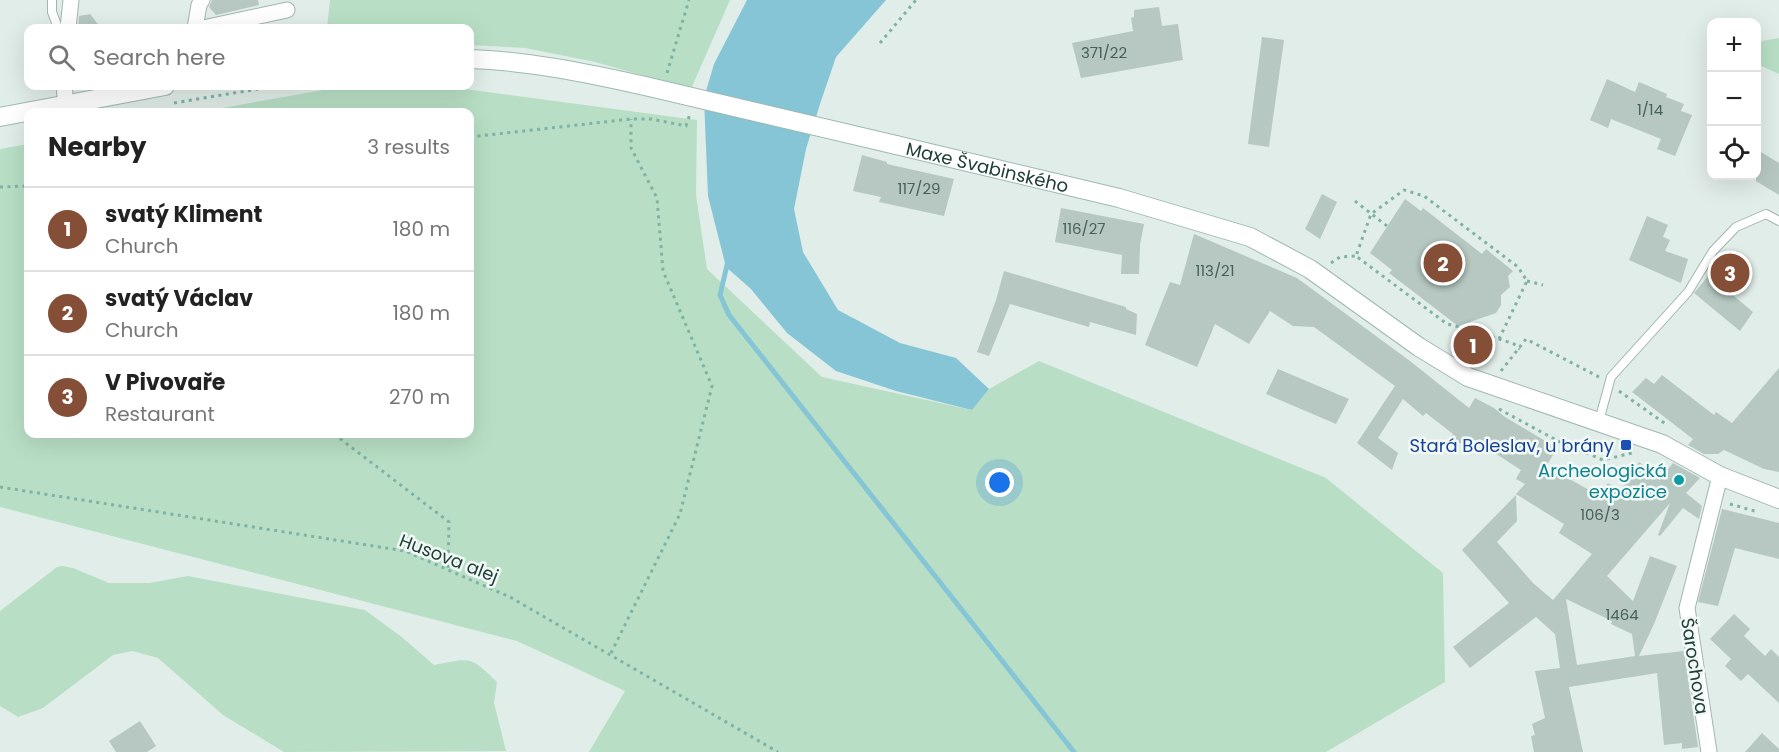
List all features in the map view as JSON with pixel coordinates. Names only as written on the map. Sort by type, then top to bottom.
[{"type":"main road","name":"Maxe Švabinského","points":[[474,59],[567,69],[645,86],[1119,198],[1250,237],[1310,268],[1419,347],[1468,377],[1662,444],[1720,476]]},
{"type":"main road","points":[[50,108],[144,90]]},
{"type":"main road","points":[[0,117],[24,113]]},
{"type":"main road","points":[[1720,476],[1779,499]]},
{"type":"street","points":[[68,24],[71,0]]},
{"type":"street","points":[[196,24],[202,0]]},
{"type":"street","points":[[222,24],[288,10]]},
{"type":"street","points":[[64,90],[66,105]]},
{"type":"street","name":"Šarochova","points":[[1709,752],[1687,608],[1720,476]]},
{"type":"lane","points":[[52,0],[52,12],[56,24]]},
{"type":"lane","points":[[1599,422],[1611,377],[1688,292],[1713,251],[1736,227],[1766,214],[1779,221]]},
{"type":"path","points":[[665,77],[688,0]]},
{"type":"path","points":[[880,43],[916,0]]},
{"type":"path","points":[[166,104],[252,90]]},
{"type":"path","points":[[651,119],[655,109]]},
{"type":"path","points":[[474,137],[631,119],[651,119],[686,126],[690,112]]},
{"type":"path","points":[[610,654],[680,514],[712,386],[663,271],[657,198],[631,148],[631,119]]},
{"type":"path","points":[[0,187],[24,186]]},
{"type":"path","points":[[1356,256],[1371,214],[1404,190],[1424,196],[1518,267],[1527,281],[1543,285]]},
{"type":"path","points":[[1355,201],[1387,226]]},
{"type":"path","points":[[1327,265],[1340,257],[1356,256],[1447,324],[1514,344],[1520,349]]},
{"type":"path","points":[[1498,339],[1527,281]]},
{"type":"path","points":[[1498,408],[1558,441],[1603,460],[1637,452]]},
{"type":"path","points":[[339,438],[449,522],[448,570]]},
{"type":"path","name":"Husova alej","points":[[0,487],[405,551],[510,597],[778,752]]},
{"type":"green space","points":[[330,0],[730,0],[691,89],[595,62],[525,48],[474,45],[474,24],[327,24]]},
{"type":"green space","points":[[1779,38],[1779,74],[1761,66],[1761,41]]},
{"type":"green space","points":[[323,90],[472,90],[697,120],[696,195],[707,269],[822,377],[972,410],[989,389],[1039,361],[1326,478],[1443,573],[1445,682],[1326,752],[589,752],[625,691],[517,641],[0,507],[0,149],[24,145],[24,438],[474,438],[474,108],[222,108]]},
{"type":"green space","points":[[57,567],[73,568],[109,583],[149,583],[188,576],[365,610],[434,665],[469,661],[481,667],[497,682],[494,703],[506,751],[284,752],[223,715],[158,658],[133,651],[113,655],[43,708],[18,717],[0,706],[0,611]]},
{"type":"water","points":[[747,0],[886,0],[836,57],[820,104],[806,149],[794,209],[803,252],[838,310],[900,343],[956,358],[989,389],[972,410],[896,391],[836,371],[787,333],[751,289],[726,267],[708,196],[704,98],[714,64]]},
{"type":"building","points":[[212,0],[258,0],[259,5],[216,15],[209,7]]},
{"type":"building","points":[[1159,7],[1162,26],[1178,24],[1183,60],[1081,78],[1072,43],[1133,31],[1131,18],[1134,17],[1134,10]]},
{"type":"building","points":[[90,14],[98,24],[78,24],[79,16]]},
{"type":"building","points":[[1262,37],[1284,40],[1269,147],[1248,144]]},
{"type":"building","points":[[1607,79],[1635,92],[1639,82],[1684,104],[1681,111],[1692,115],[1675,156],[1657,149],[1661,139],[1611,119],[1608,128],[1590,120]]},
{"type":"building","points":[[1761,152],[1779,163],[1779,195],[1756,181],[1761,180]]},
{"type":"building","points":[[862,155],[887,162],[887,164],[954,179],[944,216],[879,202],[881,197],[853,191]]},
{"type":"building","points":[[1322,194],[1337,202],[1320,239],[1305,229]]},
{"type":"building","points":[[1405,199],[1421,211],[1423,208],[1482,254],[1486,249],[1513,271],[1508,276],[1510,287],[1501,295],[1501,305],[1496,313],[1458,326],[1389,273],[1392,270],[1370,253]]},
{"type":"building","points":[[1061,208],[1144,224],[1140,245],[1139,274],[1121,274],[1122,255],[1055,242]]},
{"type":"building","points":[[1647,216],[1668,225],[1663,237],[1670,240],[1665,251],[1688,259],[1681,283],[1629,260]]},
{"type":"building","points":[[1194,234],[1297,278],[1410,361],[1469,408],[1475,398],[1557,449],[1546,466],[1600,496],[1608,483],[1620,491],[1639,462],[1661,478],[1673,463],[1700,478],[1686,493],[1702,506],[1699,519],[1683,508],[1660,536],[1658,535],[1670,503],[1607,576],[1633,601],[1650,556],[1677,566],[1639,656],[1684,651],[1698,747],[1682,749],[1682,743],[1664,745],[1657,673],[1569,687],[1583,752],[1534,752],[1531,736],[1535,735],[1532,724],[1545,718],[1535,671],[1560,668],[1555,634],[1536,617],[1470,668],[1453,647],[1509,603],[1462,550],[1516,495],[1517,521],[1497,542],[1533,583],[1553,600],[1592,554],[1559,533],[1564,524],[1516,494],[1525,484],[1516,479],[1521,470],[1473,439],[1467,448],[1451,437],[1453,434],[1426,413],[1423,416],[1403,399],[1378,438],[1398,453],[1392,470],[1357,443],[1395,386],[1314,327],[1293,326],[1270,311],[1249,344],[1215,324],[1197,367],[1145,345],[1170,282],[1180,285]],"holes":[[[1566,599],[1612,621],[1611,624],[1632,634],[1635,656],[1577,665]]]},
{"type":"building","points":[[1004,271],[1126,307],[1137,314],[1136,335],[1090,322],[1089,327],[1010,304],[989,356],[977,352]]},
{"type":"building","points":[[1709,275],[1753,312],[1740,331],[1694,293]]},
{"type":"building","points":[[1466,329],[1488,340],[1492,351],[1488,359],[1479,360],[1455,346]]},
{"type":"building","points":[[1779,368],[1779,472],[1764,469],[1724,450],[1718,454],[1704,454],[1688,445],[1693,439],[1632,392],[1646,378],[1654,384],[1662,375],[1714,415],[1716,412],[1732,423]]},
{"type":"building","points":[[1278,369],[1349,399],[1336,424],[1266,394]]},
{"type":"building","points":[[1722,509],[1779,523],[1779,559],[1735,548],[1718,606],[1698,602]]},
{"type":"building","points":[[1734,614],[1750,629],[1744,636],[1765,656],[1771,649],[1779,657],[1779,703],[1748,674],[1741,681],[1725,666],[1731,659],[1710,639]]},
{"type":"building","points":[[140,721],[156,746],[147,752],[116,752],[109,741]]},
{"type":"building","points":[[1762,733],[1779,749],[1779,752],[1745,752]]},
{"type":"waterway","points":[[728,261],[720,295],[729,315],[1074,752]]},
{"type":"place","name":"svatý Václav","points":[[1443,263]]},
{"type":"place","name":"V Pivovaře","points":[[1730,273]]},
{"type":"place","name":"svatý Kliment","points":[[1473,345]]},
{"type":"place","name":"Stará Boleslav, u brány","points":[[1626,445]]},
{"type":"place","name":"Archeologická expozice","points":[[1679,480]]}]
